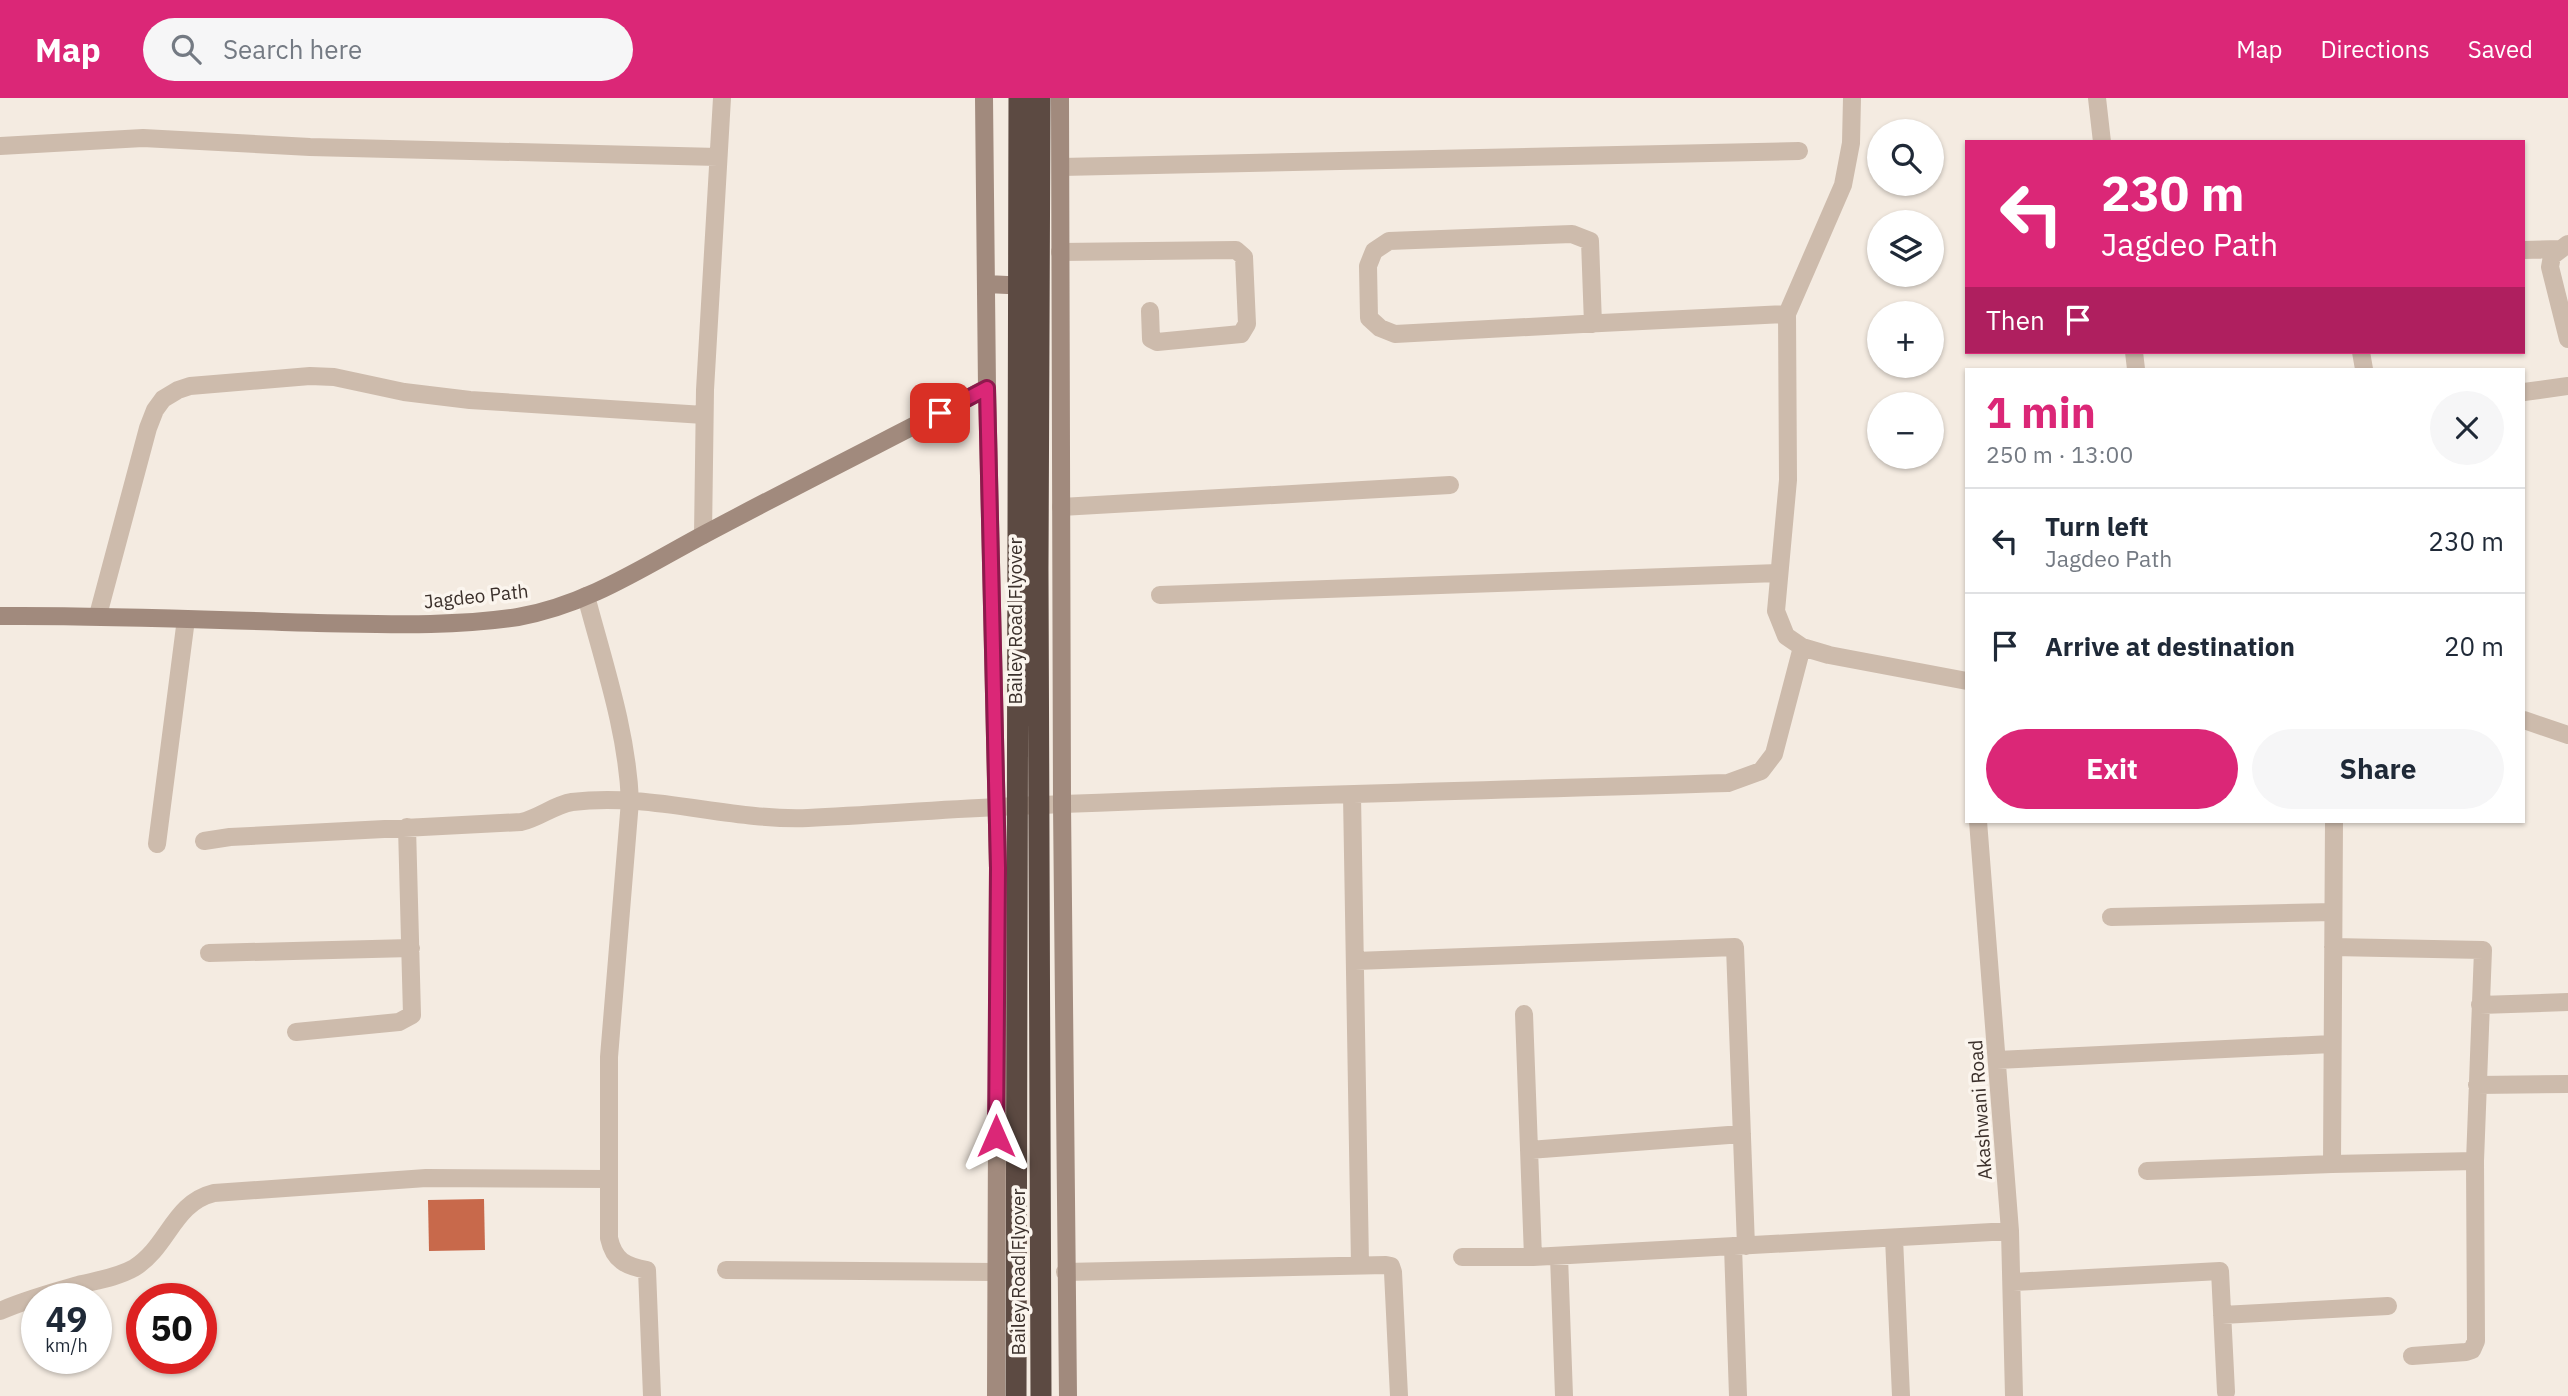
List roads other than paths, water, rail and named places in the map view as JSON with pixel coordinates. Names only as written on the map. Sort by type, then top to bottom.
[{"type":"highway","name":"Bailey Road Flyover","points":[[1017,1396],[1019,98]]},
{"type":"highway","name":"Bailey Road Flyover","points":[[1040,98],[1038,569],[1041,1396]]},
{"type":"main road","points":[[984,98],[987,388],[997,807],[996,1396]]},
{"type":"main road","points":[[1060,98],[1065,1272],[1069,1396]]},
{"type":"main road","points":[[986,284],[1060,286]]},
{"type":"main road","name":"Jagdeo Path","points":[[0,615],[98,615],[349,623],[458,623],[519,617],[586,596],[627,578],[703,534],[987,388]]},
{"type":"main road","points":[[988,439],[1061,438]]},
{"type":"street","points":[[703,534],[704,415],[722,98]]},
{"type":"street","points":[[1852,98],[1851,144],[1843,184],[1787,314],[1788,480],[1775,598],[1780,625],[1786,636],[1802,646],[1829,655],[1965,681]]},
{"type":"street","points":[[2097,98],[2102,140]]},
{"type":"street","points":[[0,146],[143,138],[310,147],[718,157]]},
{"type":"street","points":[[1060,167],[1799,151]]},
{"type":"street","points":[[1593,324],[1590,241],[1572,234],[1389,241],[1374,251],[1368,266],[1369,318],[1380,328],[1395,334],[1593,324],[1787,314]]},
{"type":"street","points":[[2525,250],[2564,246]]},
{"type":"street","points":[[2564,246],[2552,256],[2550,267],[2568,339]]},
{"type":"street","points":[[1060,252],[1236,250],[1244,257],[1247,324],[1241,334],[1157,342],[1151,339],[1150,311]]},
{"type":"street","points":[[98,615],[148,428],[163,399],[178,390],[272,378],[334,377],[404,392],[470,400],[704,415]]},
{"type":"street","points":[[2525,392],[2568,386]]},
{"type":"street","points":[[1061,507],[1450,485]]},
{"type":"street","points":[[1160,595],[1778,573]]},
{"type":"street","points":[[586,596],[620,723],[629,774],[630,801],[609,1057],[608,1179],[611,1250],[619,1261],[647,1270],[652,1396]]},
{"type":"street","points":[[157,844],[186,619]]},
{"type":"street","points":[[204,841],[521,822],[537,818],[569,803],[630,801],[761,817],[804,818],[1062,804],[1728,783],[1761,771],[1774,754],[1802,646]]},
{"type":"street","points":[[2525,720],[2568,735]]},
{"type":"street","points":[[1352,795],[1360,1265]]},
{"type":"street","name":"Akashwani Road","points":[[1978,823],[2010,1231],[2014,1396]]},
{"type":"street","points":[[2332,1164],[2334,823]]},
{"type":"street","points":[[296,1032],[399,1022],[410,1018],[413,1009],[407,827]]},
{"type":"street","points":[[2111,917],[2333,912]]},
{"type":"street","points":[[1355,961],[1735,947],[1742,1134],[1738,1396]]},
{"type":"street","points":[[2333,947],[2483,950],[2475,1161],[2476,1341],[2472,1350],[2466,1352],[2412,1356]]},
{"type":"street","points":[[209,953],[411,948]]},
{"type":"street","points":[[2480,1005],[2568,1002]]},
{"type":"street","points":[[1524,1013],[1533,1257]]},
{"type":"street","points":[[1997,1060],[2333,1044]]},
{"type":"street","points":[[2477,1085],[2568,1084]]},
{"type":"street","points":[[1529,1150],[1742,1134]]},
{"type":"street","points":[[2147,1171],[2475,1161]]},
{"type":"street","points":[[0,1311],[47,1294],[120,1274],[134,1267],[168,1234],[180,1212],[191,1202],[207,1195],[426,1178],[608,1179]]},
{"type":"street","points":[[1462,1257],[1533,1257],[2010,1231]]},
{"type":"street","points":[[1894,1238],[1900,1396]]},
{"type":"street","points":[[1559,1255],[1564,1396]]},
{"type":"street","points":[[1065,1272],[1391,1266],[1399,1396]]},
{"type":"street","points":[[726,1270],[996,1272]]},
{"type":"street","points":[[2012,1282],[2220,1271],[2226,1392]]},
{"type":"street","points":[[2222,1315],[2388,1306]]}]
